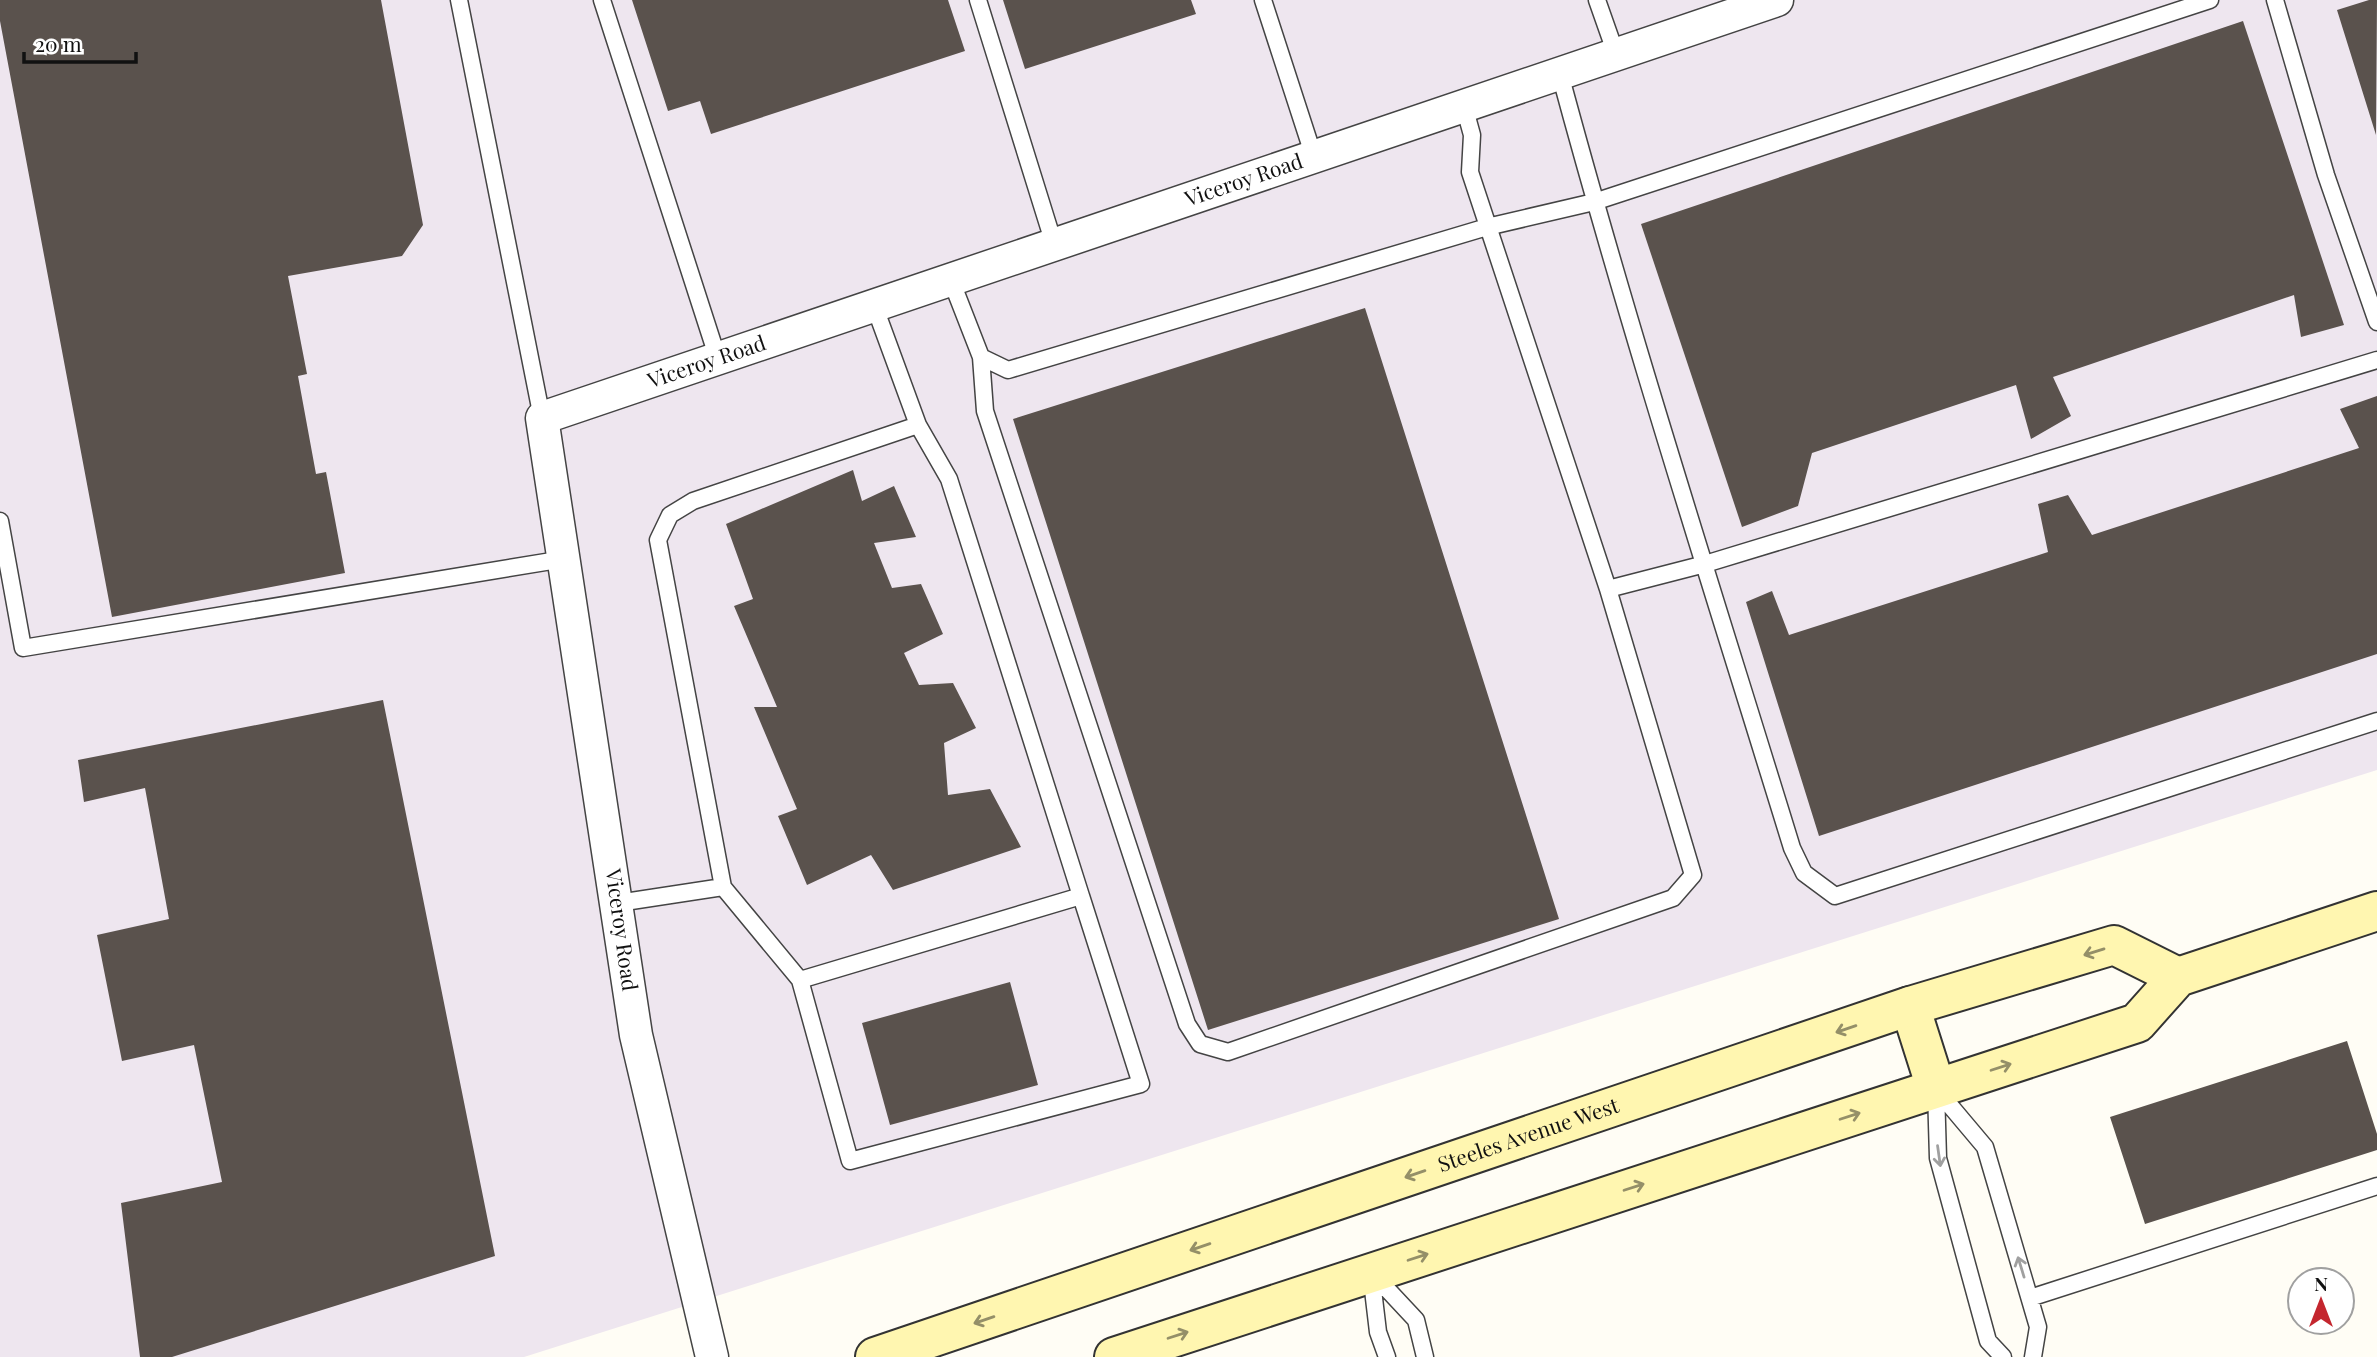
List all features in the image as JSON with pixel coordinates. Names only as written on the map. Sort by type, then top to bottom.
[{"type":"main road","points":[[1114,1357],[2137,1023],[2178,977],[2377,911]]},
{"type":"main road","name":"Steeles Avenue West","points":[[875,1357],[1910,1006],[2114,945],[2178,977]]},
{"type":"main road","points":[[1910,1006],[1936,1088]]},
{"type":"street","name":"Viceroy Road","points":[[712,1357],[636,1035],[542,418],[1777,0]]},
{"type":"lane","points":[[459,0],[542,418]]},
{"type":"lane","points":[[602,0],[718,359]]},
{"type":"lane","points":[[978,0],[1054,244]]},
{"type":"lane","points":[[1263,0],[1314,157]]},
{"type":"lane","points":[[1597,0],[1616,54]]},
{"type":"lane","points":[[981,357],[1008,370],[1487,228],[1594,202],[2210,0]]},
{"type":"lane","points":[[2275,0],[2326,175],[2377,322]]},
{"type":"lane","points":[[1560,74],[1594,202],[1704,564],[1792,848],[1804,873],[1835,896],[2377,721]]},
{"type":"lane","points":[[951,279],[981,357],[985,411],[1187,1024],[1200,1044],[1228,1052],[1673,898],[1693,874],[1608,589],[1470,172],[1472,135],[1464,106]]},
{"type":"lane","points":[[874,305],[918,425],[949,479],[1141,1084],[850,1161],[800,980],[723,887],[659,540],[670,515],[694,502],[918,425]]},
{"type":"lane","points":[[1608,589],[1704,564],[2377,360]]},
{"type":"lane","points":[[0,521],[23,648],[564,559]]},
{"type":"lane","points":[[618,903],[723,887]]},
{"type":"lane","points":[[800,980],[1081,896]]},
{"type":"lane","points":[[1936,1088],[1985,1147],[2038,1327],[2033,1357]]},
{"type":"lane","points":[[1936,1088],[1938,1158],[1989,1341],[2003,1357]]},
{"type":"lane","points":[[2030,1298],[2377,1186]]},
{"type":"lane","points":[[1371,1273],[1378,1332],[1387,1357]]},
{"type":"lane","points":[[1371,1273],[1416,1320],[1425,1357]]},
{"type":"shaded area","points":[[0,0],[2377,0],[2377,770],[524,1357],[0,1357]]},
{"type":"building","points":[[0,0],[381,0],[423,225],[402,256],[288,276],[307,374],[298,376],[316,474],[326,472],[345,573],[112,617],[0,21]]},
{"type":"building","points":[[632,0],[948,0],[965,51],[711,134],[700,101],[668,111]]},
{"type":"building","points":[[1003,0],[1191,0],[1196,14],[1025,69]]},
{"type":"building","points":[[2377,0],[2376,135],[2337,10]]},
{"type":"building","points":[[2243,21],[2344,325],[2301,337],[2294,295],[2053,377],[2071,416],[2031,439],[2016,385],[1812,453],[1798,506],[1742,527],[1641,224]]},
{"type":"building","points":[[1365,308],[1559,919],[1208,1030],[1013,419]]},
{"type":"building","points":[[2377,396],[2377,654],[1819,836],[1746,602],[1772,591],[1789,635],[2048,552],[2038,504],[2068,495],[2092,535],[2359,448],[2340,409]]},
{"type":"building","points":[[853,470],[862,501],[894,486],[916,537],[874,543],[892,588],[921,584],[943,634],[904,653],[919,685],[953,683],[976,728],[944,743],[948,795],[990,789],[1021,847],[893,890],[871,855],[807,885],[778,816],[797,809],[754,707],[777,707],[734,606],[753,599],[726,524]]},
{"type":"building","points":[[383,700],[495,1256],[172,1357],[140,1357],[121,1203],[222,1182],[194,1045],[122,1061],[97,935],[169,919],[145,788],[84,802],[78,760]]},
{"type":"building","points":[[1010,982],[1038,1085],[890,1125],[862,1023]]},
{"type":"building","points":[[2347,1041],[2377,1134],[2377,1150],[2145,1224],[2110,1117]]}]
